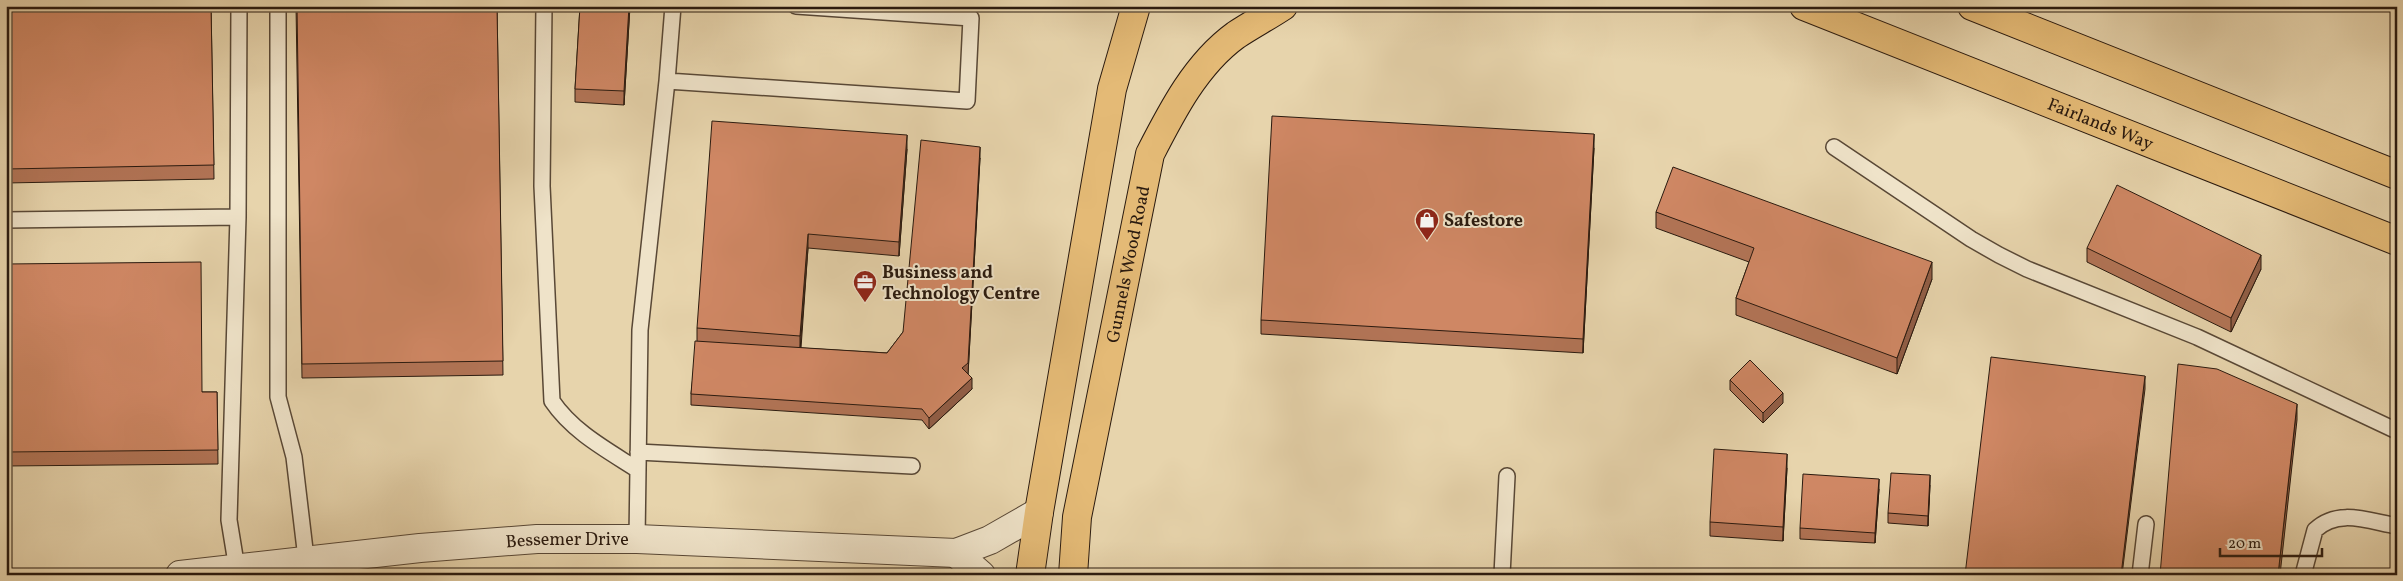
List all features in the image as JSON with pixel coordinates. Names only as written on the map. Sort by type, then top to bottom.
[{"type":"main road","points":[[1030,575],[1039,512],[1112,89],[1136,6]]},
{"type":"main road","name":"Gunnels Wood Road","points":[[1074,575],[1077,517],[1150,154],[1170,113],[1202,68],[1235,36],[1282,6]]},
{"type":"main road","name":"Fairlands Way","points":[[1804,6],[2397,241]]},
{"type":"main road","points":[[1972,6],[2397,174]]},
{"type":"street","name":"Bessemer Drive","points":[[180,575],[237,569],[308,568],[420,548],[537,539],[637,539],[956,553],[990,540],[1039,512]]},
{"type":"street","points":[[956,553],[981,575]]},
{"type":"lane","points":[[237,569],[229,520],[238,217],[239,6]]},
{"type":"lane","points":[[278,6],[278,397],[294,457],[308,568]]},
{"type":"lane","points":[[544,6],[542,186],[552,401],[561,414],[581,433],[638,470]]},
{"type":"lane","points":[[637,539],[640,330],[667,81],[673,6]]},
{"type":"lane","points":[[667,81],[968,101],[971,12],[796,6]]},
{"type":"lane","points":[[1834,147],[1971,239],[1999,255],[2027,269],[2197,337],[2397,430]]},
{"type":"lane","points":[[6,220],[238,217]]},
{"type":"lane","points":[[638,452],[912,466]]},
{"type":"lane","points":[[1502,575],[1507,476]]},
{"type":"lane","points":[[2303,575],[2315,530],[2331,518],[2344,517],[2397,526]]},
{"type":"lane","points":[[2140,575],[2146,524]]},
{"type":"building","points":[[6,6],[211,6],[214,165],[6,169]]},
{"type":"building","points":[[297,6],[497,6],[503,361],[302,364]]},
{"type":"building","points":[[580,6],[629,6],[624,91],[575,89]]},
{"type":"building","name":"Safestore","points":[[1272,116],[1594,134],[1583,339],[1261,320]]},
{"type":"building","points":[[712,121],[907,135],[899,242],[808,234],[800,336],[697,328]]},
{"type":"building","points":[[921,140],[980,147],[968,363],[962,368],[972,378],[929,418],[922,409],[691,394],[695,341],[887,353],[903,332]]},
{"type":"building","points":[[1673,167],[1932,262],[1897,358],[1736,298],[1754,248],[1656,212]]},
{"type":"building","points":[[2117,185],[2261,255],[2231,318],[2087,248]]},
{"type":"building","points":[[201,262],[202,392],[217,392],[218,450],[6,452],[6,264]]},
{"type":"building","points":[[1991,357],[2145,376],[2121,575],[1965,575]]},
{"type":"building","points":[[1750,360],[1783,393],[1763,413],[1730,380]]},
{"type":"building","points":[[2178,364],[2217,369],[2297,404],[2278,575],[2160,575]]},
{"type":"building","points":[[1714,449],[1787,454],[1783,527],[1710,522]]},
{"type":"building","points":[[1891,473],[1930,475],[1928,516],[1888,513]]},
{"type":"building","points":[[1803,474],[1879,479],[1875,533],[1800,528]]},
{"type":"place","name":"Safestore","points":[[1427,241]]},
{"type":"place","name":"Business and Technology Centre","points":[[865,303]]}]
